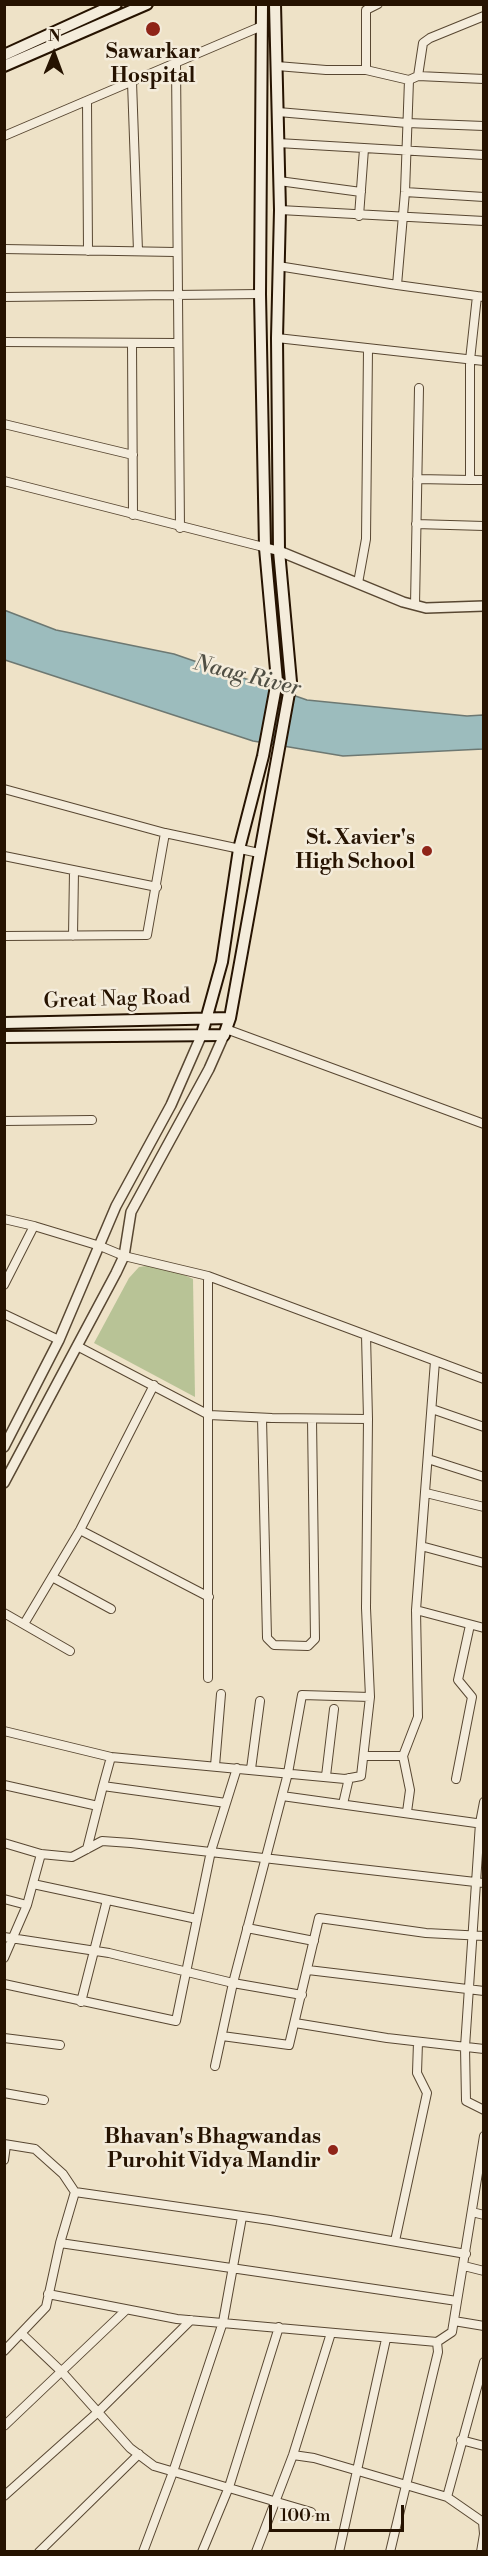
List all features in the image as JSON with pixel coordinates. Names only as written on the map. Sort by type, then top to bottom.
[{"type":"main road","points":[[4,55],[116,4]]},
{"type":"main road","points":[[4,66],[147,4]]},
{"type":"main road","points":[[202,1034],[222,962],[239,849],[263,756],[277,681],[266,548],[260,294],[262,4]]},
{"type":"main road","points":[[227,1028],[259,853],[279,760],[291,682],[279,551],[277,338],[280,210],[275,4]]},
{"type":"main road","points":[[261,265],[278,266]]},
{"type":"main road","points":[[260,294],[279,293]]},
{"type":"main road","name":"Great Nag Road","points":[[4,1023],[167,1021],[208,1017],[227,1028]]},
{"type":"main road","name":"Great Nag Road","points":[[4,1037],[202,1034],[227,1028]]},
{"type":"street","points":[[88,4],[93,16]]},
{"type":"street","points":[[366,70],[366,9],[378,4]]},
{"type":"street","points":[[418,76],[423,44],[430,38],[483,16]]},
{"type":"street","points":[[4,136],[262,26]]},
{"type":"street","points":[[176,63],[175,252],[180,528]]},
{"type":"street","points":[[277,66],[366,70],[409,80],[418,76],[483,79]]},
{"type":"street","points":[[397,285],[405,192],[409,80]]},
{"type":"street","points":[[132,82],[138,251]]},
{"type":"street","points":[[87,101],[88,250]]},
{"type":"street","points":[[278,112],[407,123],[483,126]]},
{"type":"street","points":[[278,143],[483,155]]},
{"type":"street","points":[[359,216],[364,149]]},
{"type":"street","points":[[279,181],[361,192]]},
{"type":"street","points":[[405,192],[483,198]]},
{"type":"street","points":[[280,210],[402,219],[483,221]]},
{"type":"street","points":[[4,249],[175,252]]},
{"type":"street","points":[[278,266],[480,296],[470,360],[470,480]]},
{"type":"street","points":[[4,297],[260,294]]},
{"type":"street","points":[[277,338],[483,361]]},
{"type":"street","points":[[4,342],[177,343]]},
{"type":"street","points":[[132,342],[133,516]]},
{"type":"street","points":[[358,583],[366,539],[368,349]]},
{"type":"street","points":[[415,605],[419,388]]},
{"type":"street","points":[[4,424],[133,455]]},
{"type":"street","points":[[417,479],[483,480]]},
{"type":"street","points":[[4,482],[279,551],[426,609],[483,606]]},
{"type":"street","points":[[416,524],[483,526]]},
{"type":"street","points":[[4,789],[165,833],[259,853]]},
{"type":"street","points":[[4,936],[145,936],[149,932],[165,833]]},
{"type":"street","points":[[4,856],[157,887]]},
{"type":"street","points":[[73,936],[74,871]]},
{"type":"street","points":[[4,1483],[124,1256],[131,1212],[209,1069],[227,1028],[483,1124]]},
{"type":"street","points":[[4,1447],[59,1340],[116,1206],[171,1105],[202,1034]]},
{"type":"street","points":[[4,1121],[92,1120]]},
{"type":"street","points":[[4,1219],[100,1245],[124,1256],[208,1276],[483,1379]]},
{"type":"street","points":[[4,1285],[34,1226]]},
{"type":"street","points":[[208,1276],[208,1678]]},
{"type":"street","points":[[4,1314],[59,1340]]},
{"type":"street","points":[[4,1731],[111,1757],[349,1778],[361,1776],[370,1697],[366,1608],[368,1419],[366,1335]]},
{"type":"street","points":[[77,1346],[209,1415],[368,1419]]},
{"type":"street","points":[[407,1812],[410,1790],[403,1756],[418,1717],[416,1610],[435,1361]]},
{"type":"street","points":[[24,1624],[80,1530],[154,1385]]},
{"type":"street","points":[[432,1409],[483,1427]]},
{"type":"street","points":[[262,1418],[267,1638],[274,1645],[308,1646],[315,1639],[312,1419]]},
{"type":"street","points":[[428,1459],[483,1477]]},
{"type":"street","points":[[426,1493],[483,1507]]},
{"type":"street","points":[[80,1530],[209,1597]]},
{"type":"street","points":[[421,1546],[483,1563]]},
{"type":"street","points":[[52,1577],[111,1609]]},
{"type":"street","points":[[416,1610],[483,1628]]},
{"type":"street","points":[[4,1613],[70,1651]]},
{"type":"street","points":[[456,1779],[472,1698],[458,1680],[470,1625]]},
{"type":"street","points":[[214,1766],[221,1694]]},
{"type":"street","points":[[216,2066],[233,1983],[288,1773],[302,1695],[370,1697]]},
{"type":"street","points":[[251,1769],[260,1701]]},
{"type":"street","points":[[326,1776],[334,1709]]},
{"type":"street","points":[[365,1755],[403,1756]]},
{"type":"street","points":[[87,1849],[111,1757]]},
{"type":"street","points":[[4,1984],[176,2021],[211,1851],[237,1768]]},
{"type":"street","points":[[343,1804],[349,1778]]},
{"type":"street","points":[[4,1785],[98,1806]]},
{"type":"street","points":[[103,1786],[226,1803]]},
{"type":"street","points":[[282,1796],[482,1824]]},
{"type":"street","points":[[466,2101],[465,2047],[468,1990],[480,1882],[483,1802]]},
{"type":"street","points":[[4,1843],[41,1854],[72,1857],[102,1841],[211,1851],[480,1882]]},
{"type":"street","points":[[4,1958],[9,1937],[27,1905],[41,1854]]},
{"type":"street","points":[[33,1884],[196,1919]]},
{"type":"street","points":[[4,1899],[27,1905]]},
{"type":"street","points":[[81,2002],[107,1900]]},
{"type":"street","points":[[222,2036],[289,2045],[319,1918],[426,1933],[483,1936]]},
{"type":"street","points":[[247,1928],[314,1941]]},
{"type":"street","points":[[9,1937],[93,1950],[233,1983],[302,1995]]},
{"type":"street","points":[[308,1970],[483,1991]]},
{"type":"street","points":[[295,2023],[418,2042],[483,2049]]},
{"type":"street","points":[[4,2038],[60,2045]]},
{"type":"street","points":[[395,2241],[427,2093],[417,2073],[418,2042]]},
{"type":"street","points":[[4,2093],[44,2100]]},
{"type":"street","points":[[466,2101],[483,2102]]},
{"type":"street","points":[[466,2101],[483,2110]]},
{"type":"street","points":[[48,2294],[190,2320],[437,2342],[452,2332],[483,2136]]},
{"type":"street","points":[[4,2160],[5,2145],[35,2149],[63,2174],[75,2193],[60,2243],[46,2307],[4,2351]]},
{"type":"street","points":[[75,2193],[242,2217],[466,2254]]},
{"type":"street","points":[[472,2212],[483,2215]]},
{"type":"street","points":[[143,2552],[173,2472],[223,2322],[242,2217]]},
{"type":"street","points":[[60,2243],[457,2301]]},
{"type":"street","points":[[464,2266],[483,2271]]},
{"type":"street","points":[[4,2426],[126,2310]]},
{"type":"street","points":[[4,2496],[98,2412],[190,2320]]},
{"type":"street","points":[[454,2321],[483,2326]]},
{"type":"street","points":[[202,2552],[228,2487],[279,2327]]},
{"type":"street","points":[[256,2552],[293,2455],[331,2333]]},
{"type":"street","points":[[22,2334],[62,2372],[139,2454],[154,2466],[311,2512]]},
{"type":"street","points":[[339,2552],[386,2339]]},
{"type":"street","points":[[390,2552],[438,2352],[437,2342]]},
{"type":"street","points":[[447,2497],[461,2440],[480,2387],[483,2362]]},
{"type":"street","points":[[461,2440],[483,2446]]},
{"type":"street","points":[[39,2552],[139,2454]]},
{"type":"street","points":[[293,2455],[447,2497],[483,2522],[481,2552]]},
{"type":"green space","points":[[160,1264],[193,1279],[195,1397],[94,1343],[129,1278],[139,1267]]},
{"type":"water","points":[[4,610],[56,630],[174,654],[307,700],[467,716],[483,715],[483,749],[343,756],[253,741],[5,660]]},
{"type":"place","name":"Sawarkar Hospital","points":[[153,29]]},
{"type":"place","name":"St. Xavier's High School","points":[[427,851]]},
{"type":"place","name":"Bhavan's Bhagwandas Purohit Vidya Mandir","points":[[333,2150]]},
{"type":"water label","name":"Naag River","points":[[247,677]]}]
